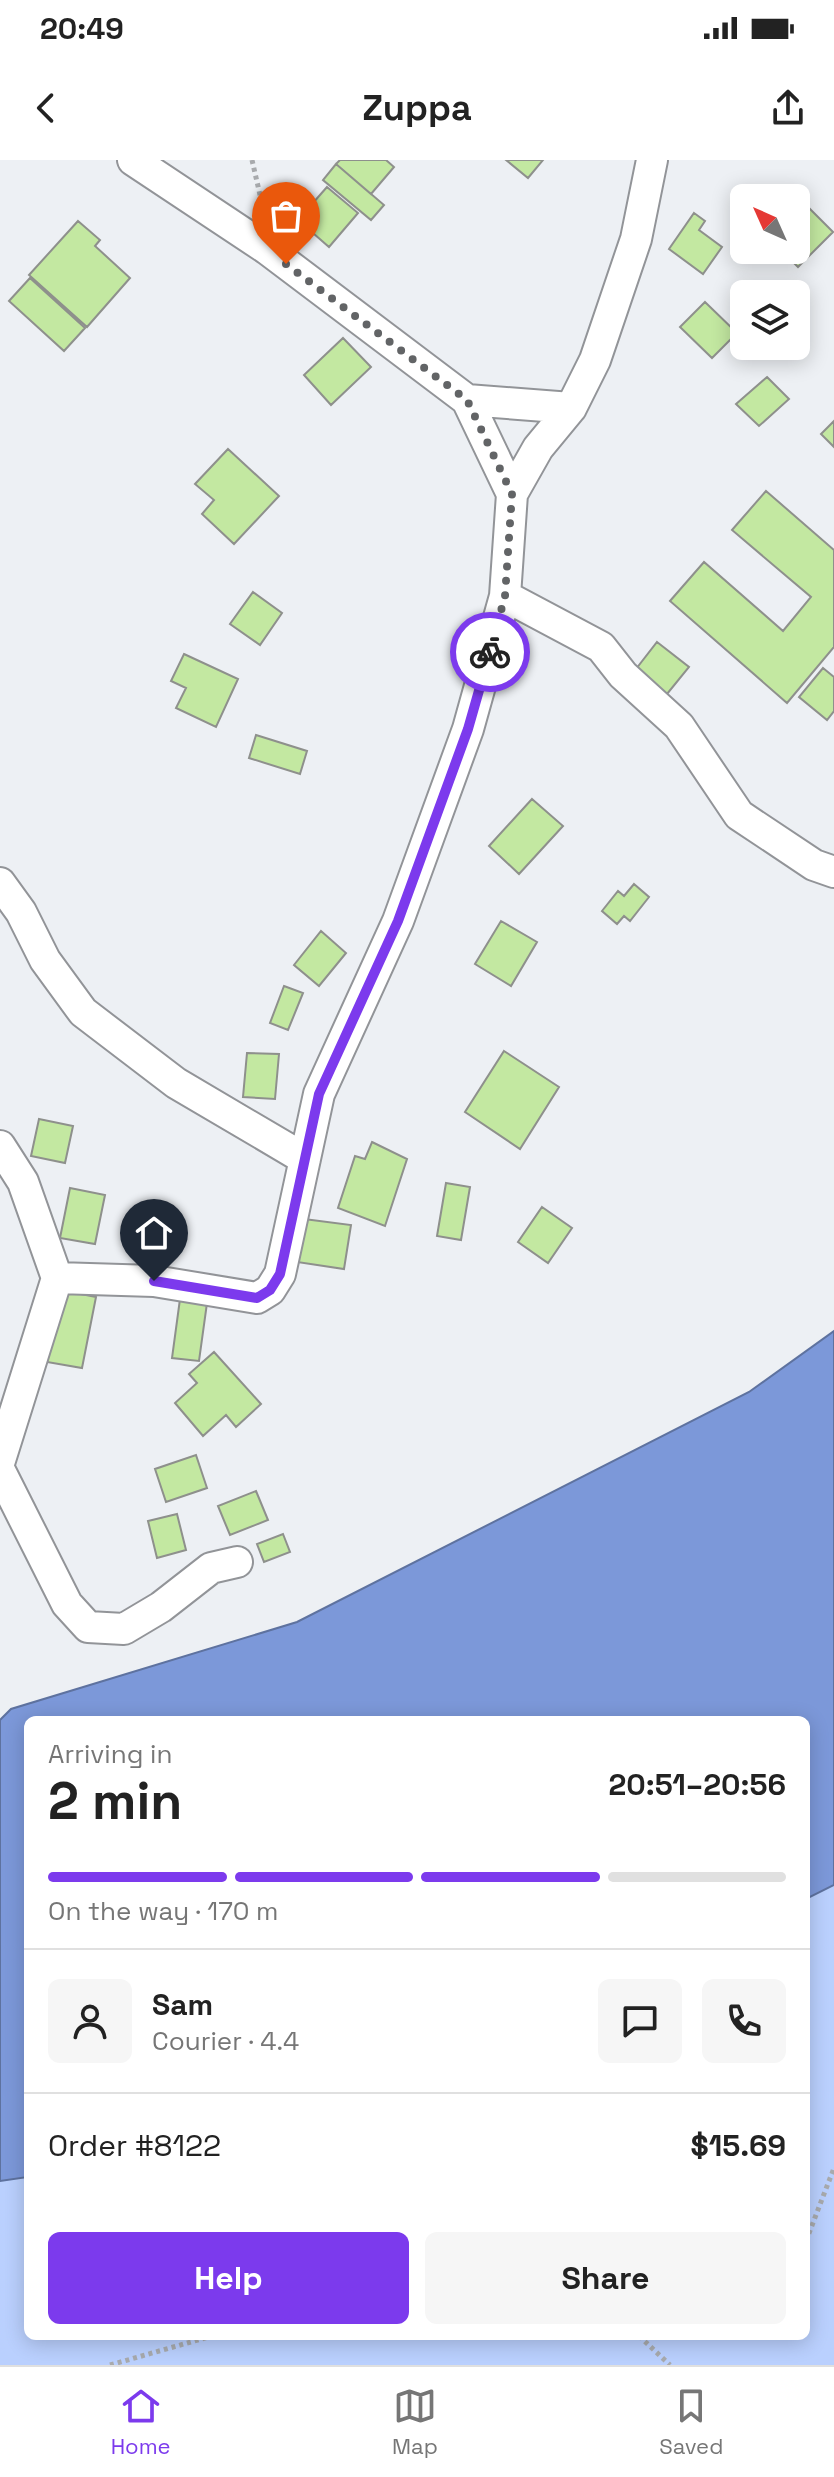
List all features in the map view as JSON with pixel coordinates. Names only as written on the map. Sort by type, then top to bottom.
[{"type":"street","points":[[133,160],[267,249],[467,400],[512,494]]},
{"type":"street","points":[[57,1278],[154,1281],[257,1298],[270,1290],[280,1274],[319,1094],[398,921],[468,729],[505,596],[512,494],[538,448],[571,408],[595,360],[636,239],[652,160]]},
{"type":"street","points":[[467,400],[571,408]]},
{"type":"street","points":[[505,596],[601,647],[623,675],[679,726],[739,815],[814,865],[834,872]]},
{"type":"street","points":[[0,883],[21,912],[45,960],[83,1012],[176,1083],[305,1159]]},
{"type":"street","points":[[0,1146],[23,1182],[57,1278],[0,1460]]},
{"type":"street","points":[[0,1471],[67,1604],[88,1627],[124,1629],[161,1607],[211,1568],[237,1562]]},
{"type":"path","points":[[810,2231],[834,2168]]},
{"type":"path","points":[[110,2365],[198,2340]]},
{"type":"path","points":[[643,2340],[670,2365]]},
{"type":"shaded area","points":[[834,1331],[834,1885],[810,1897],[810,1716],[24,1716],[24,2178],[0,2181],[0,1720],[11,1709],[297,1622],[749,1392]]},
{"type":"shaded area","points":[[834,1885],[834,2365],[0,2365],[0,2181],[24,2178],[24,2340],[810,2340],[810,1897]]},
{"type":"building","points":[[340,160],[386,160],[394,167],[371,194],[336,164]]},
{"type":"building","points":[[506,160],[543,160],[528,178]]},
{"type":"building","points":[[336,164],[384,205],[371,220],[323,180]]},
{"type":"building","points":[[327,187],[358,213],[329,247],[298,220]]},
{"type":"building","points":[[810,209],[833,232],[810,255]]},
{"type":"building","points":[[694,213],[705,221],[699,230],[722,247],[703,274],[669,249]]},
{"type":"building","points":[[78,221],[100,240],[95,246],[130,278],[87,327],[29,275]]},
{"type":"building","points":[[30,278],[85,328],[64,351],[9,301]]},
{"type":"building","points":[[705,302],[730,326],[730,340],[712,358],[680,327]]},
{"type":"building","points":[[343,338],[371,367],[331,405],[304,375]]},
{"type":"building","points":[[767,377],[789,399],[759,426],[736,404]]},
{"type":"building","points":[[834,421],[834,447],[821,434]]},
{"type":"building","points":[[228,449],[279,496],[234,544],[202,514],[214,500],[195,484]]},
{"type":"building","points":[[766,491],[834,550],[834,647],[787,703],[670,601],[704,562],[783,631],[811,597],[732,530]]},
{"type":"building","points":[[253,592],[282,613],[260,645],[230,624]]},
{"type":"building","points":[[657,642],[689,667],[667,694],[636,669]]},
{"type":"building","points":[[184,654],[238,679],[216,727],[176,708],[186,688],[171,681]]},
{"type":"building","points":[[823,668],[834,677],[834,711],[827,720],[799,697]]},
{"type":"building","points":[[256,735],[307,751],[300,774],[249,758]]},
{"type":"building","points":[[532,799],[563,826],[519,874],[489,846]]},
{"type":"building","points":[[634,884],[649,897],[630,921],[624,916],[617,924],[602,911],[618,891],[624,896]]},
{"type":"building","points":[[501,921],[537,942],[511,986],[475,964]]},
{"type":"building","points":[[321,931],[346,953],[319,986],[294,965]]},
{"type":"building","points":[[284,986],[303,993],[288,1030],[270,1023]]},
{"type":"building","points":[[504,1051],[559,1087],[520,1149],[465,1112]]},
{"type":"building","points":[[247,1053],[279,1054],[275,1099],[243,1097]]},
{"type":"building","points":[[39,1119],[73,1126],[65,1163],[31,1156]]},
{"type":"building","points":[[372,1142],[407,1159],[385,1226],[338,1208],[355,1156],[365,1159]]},
{"type":"building","points":[[446,1183],[470,1187],[461,1240],[437,1236]]},
{"type":"building","points":[[70,1188],[105,1195],[95,1244],[60,1238]]},
{"type":"building","points":[[542,1207],[572,1228],[548,1263],[518,1242]]},
{"type":"building","points":[[304,1219],[351,1225],[344,1269],[297,1262]]},
{"type":"building","points":[[61,1290],[96,1297],[82,1368],[47,1362]]},
{"type":"building","points":[[180,1299],[207,1303],[199,1361],[172,1358]]},
{"type":"building","points":[[214,1352],[261,1404],[236,1427],[226,1415],[203,1436],[175,1403],[197,1383],[189,1374]]},
{"type":"building","points":[[196,1455],[207,1488],[166,1502],[155,1469]]},
{"type":"building","points":[[256,1491],[268,1520],[230,1535],[218,1506]]},
{"type":"building","points":[[177,1514],[186,1550],[157,1558],[148,1521]]},
{"type":"building","points":[[283,1534],[290,1552],[264,1562],[257,1544]]},
{"type":"way so far","points":[[286,264],[467,400],[512,494],[505,596],[490,652]]},
{"type":"route","points":[[154,1281],[257,1298],[270,1290],[280,1274],[319,1094],[398,921],[468,729],[490,652]]}]
